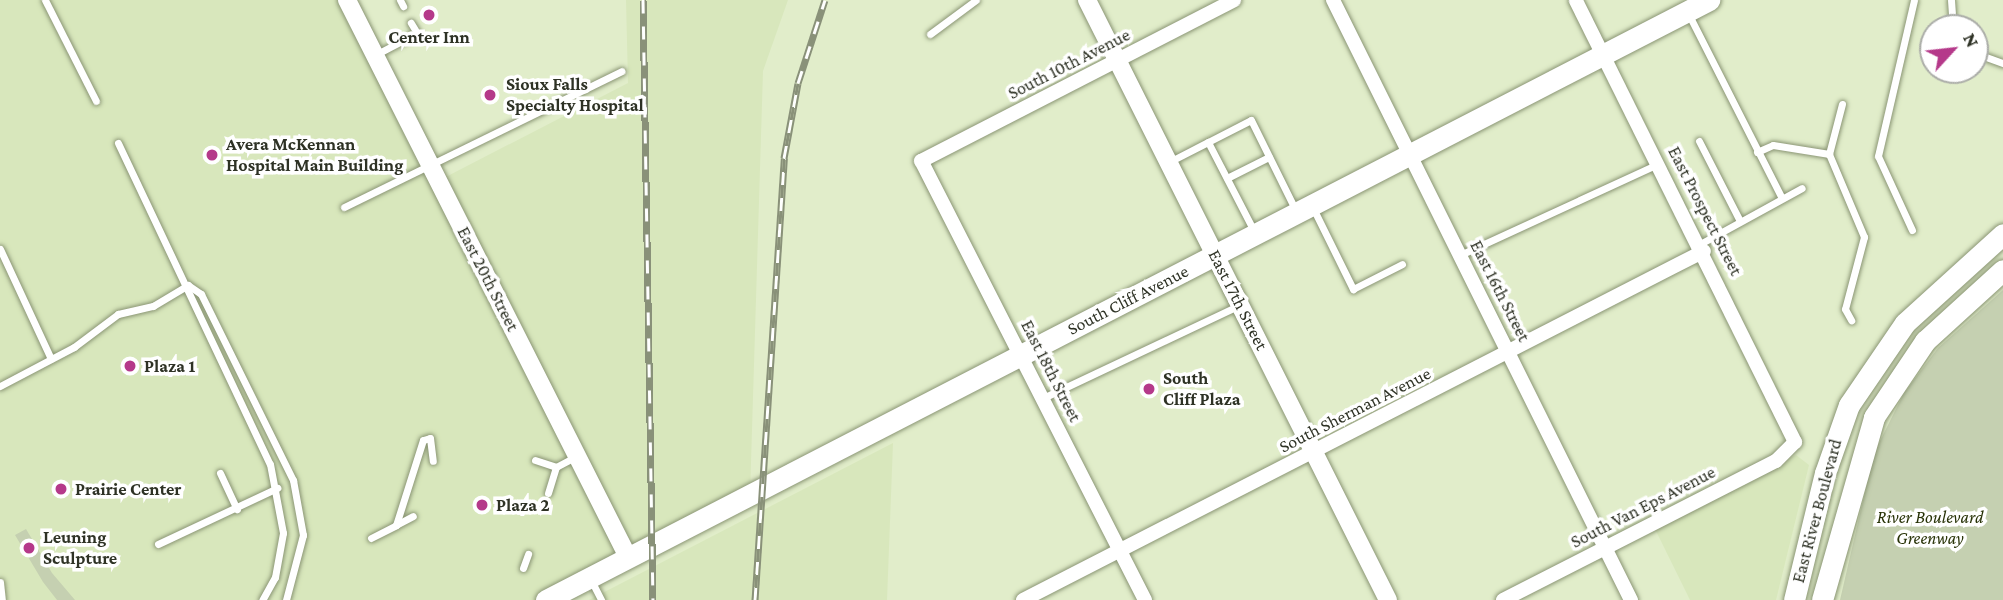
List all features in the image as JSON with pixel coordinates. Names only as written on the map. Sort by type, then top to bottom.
[{"type":"main road","name":"South Cliff Avenue","points":[[546,600],[1709,0]]},
{"type":"main road","name":"East River Boulevard","points":[[1794,600],[1825,473],[1859,388],[1905,323],[2003,234]]},
{"type":"main road","name":"East River Boulevard","points":[[1822,600],[1874,417],[1925,341],[2003,270]]},
{"type":"street","name":"East 20th Street","points":[[347,0],[628,557]]},
{"type":"street","name":"East 17th Street","points":[[1087,0],[1388,600]]},
{"type":"street","name":"South 10th Avenue","points":[[921,161],[1234,0]]},
{"type":"street","name":"East 16th Street","points":[[1333,0],[1631,600]]},
{"type":"street","name":"East Prospect Street","points":[[1576,0],[1702,247],[1795,442]]},
{"type":"street","name":"East 18th Street","points":[[921,161],[1145,600]]},
{"type":"street","name":"South Sherman Avenue","points":[[1023,600],[1509,352],[1702,247]]},
{"type":"street","name":"South Van Eps Avenue","points":[[1503,600],[1776,461],[1795,442]]},
{"type":"lane","points":[[45,0],[96,101]]},
{"type":"lane","points":[[930,34],[976,0]]},
{"type":"lane","points":[[1912,230],[1878,156],[1914,0]]},
{"type":"lane","points":[[1687,11],[1782,198]]},
{"type":"lane","points":[[375,55],[417,33],[411,23]]},
{"type":"lane","points":[[344,206],[621,71]]},
{"type":"lane","points":[[1842,104],[1829,154],[1864,237],[1845,309],[1851,320]]},
{"type":"lane","points":[[1169,162],[1251,120],[1269,157],[1353,289],[1402,264]]},
{"type":"lane","points":[[1699,141],[1740,221]]},
{"type":"lane","points":[[1208,142],[1256,234]]},
{"type":"lane","points":[[118,143],[188,285],[277,488],[281,555],[262,600]]},
{"type":"lane","points":[[1757,152],[1773,145],[1829,154]]},
{"type":"lane","points":[[1227,178],[1269,157]]},
{"type":"lane","points":[[1460,255],[1659,164]]},
{"type":"lane","points":[[1702,247],[1740,221],[1802,188]]},
{"type":"lane","points":[[0,249],[51,359]]},
{"type":"lane","points":[[0,386],[51,359],[118,314],[153,306],[188,285]]},
{"type":"lane","points":[[188,285],[201,294],[284,456],[300,506],[299,564],[286,600]]},
{"type":"lane","points":[[1043,398],[1241,305]]},
{"type":"lane","points":[[225,374],[238,367]]},
{"type":"lane","points":[[396,525],[423,440],[430,438],[433,461]]},
{"type":"lane","points":[[548,493],[556,467],[577,456]]},
{"type":"lane","points":[[535,460],[556,467]]},
{"type":"lane","points":[[220,472],[237,509]]},
{"type":"lane","points":[[158,544],[277,488]]},
{"type":"lane","points":[[371,538],[413,516]]},
{"type":"lane","points":[[523,568],[528,554]]},
{"type":"lane","points":[[590,578],[601,600]]},
{"type":"lane","points":[[0,582],[2,600]]},
{"type":"shaded area","points":[[0,0],[347,0],[438,181],[628,83],[626,0],[788,0],[763,71],[750,495],[546,600],[0,600]]},
{"type":"shaded area","points":[[893,443],[887,600],[589,600]]},
{"type":"shaded area","points":[[1796,455],[1809,465],[1776,600],[1690,600],[1655,529]]},
{"type":"green space","name":"River Boulevard Greenway","points":[[2003,290],[2003,600],[1840,600],[1874,453],[1904,393],[1938,348]]},
{"type":"green space","points":[[26,529],[52,573],[75,600],[57,600],[43,582],[15,535]]},
{"type":"railway","points":[[643,0],[653,600]]},
{"type":"railway","points":[[755,600],[784,158],[798,83],[825,0]]},
{"type":"place","name":"Center Inn","points":[[429,15]]},
{"type":"place","name":"Sioux Falls Specialty Hospital","points":[[490,95]]},
{"type":"place","name":"Avera McKennan Hospital Main Building","points":[[212,155]]},
{"type":"place","name":"Plaza 1","points":[[130,366]]},
{"type":"place","name":"South Cliff Plaza","points":[[1149,389]]},
{"type":"place","name":"Prairie Center","points":[[61,489]]},
{"type":"place","name":"Plaza 2","points":[[482,505]]},
{"type":"place","name":"Leuning Sculpture","points":[[29,548]]}]
